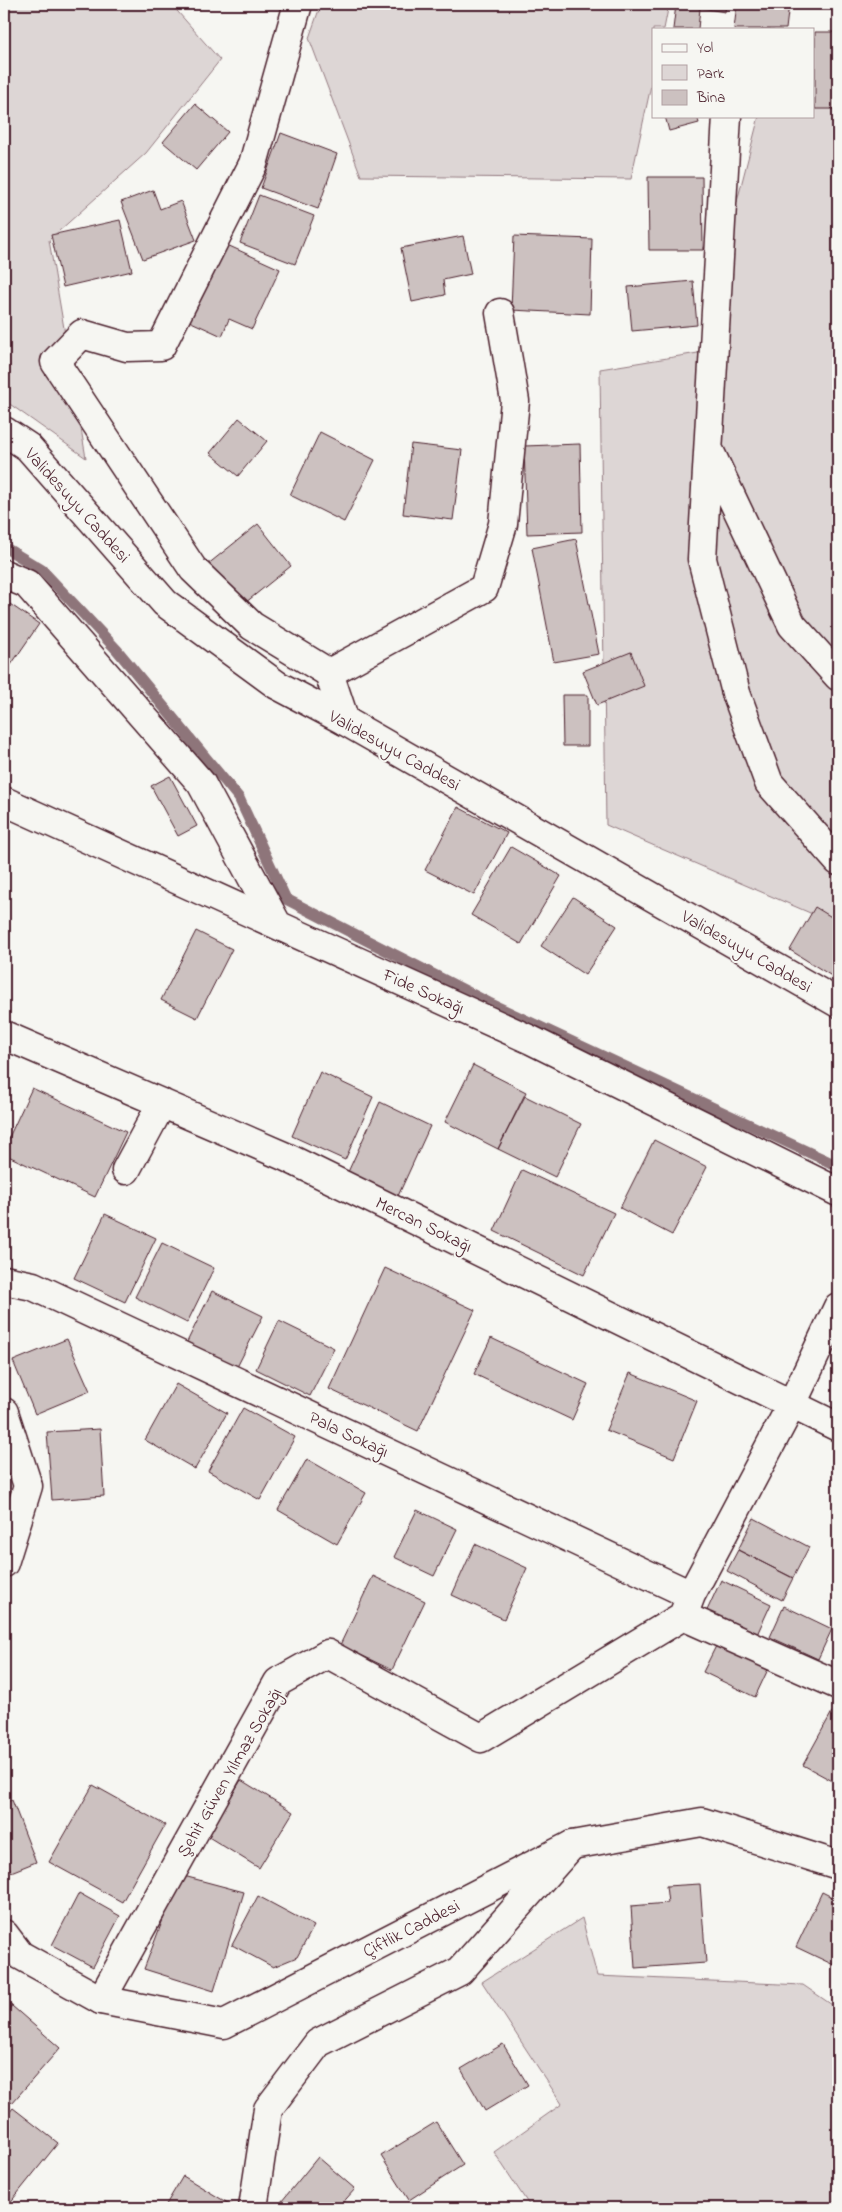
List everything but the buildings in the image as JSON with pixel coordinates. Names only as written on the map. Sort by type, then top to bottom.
[{"type":"street","points":[[298,4],[253,164],[161,346],[127,347],[82,334],[55,362],[193,569],[252,626],[329,673],[345,722]]},
{"type":"street","points":[[727,118],[710,452],[702,559],[736,693],[769,783],[838,861]]},
{"type":"street","points":[[329,673],[484,588],[503,524],[515,401],[500,313]]},
{"type":"street","name":"Validesuyu Caddesi","points":[[4,431],[28,447],[165,603],[277,686],[345,722],[838,1003]]},
{"type":"street","points":[[710,452],[792,625],[838,676]]},
{"type":"street","points":[[4,574],[27,584],[201,783],[277,924]]},
{"type":"street","name":"Fide Sokağı","points":[[4,801],[532,1040],[838,1192]]},
{"type":"street","name":"Mercan Sokağı","points":[[4,1035],[286,1157],[838,1428]]},
{"type":"street","points":[[126,1170],[162,1103]]},
{"type":"street","name":"Pala Sokağı","points":[[4,1280],[33,1286],[687,1606],[838,1685]]},
{"type":"street","points":[[687,1606],[792,1404],[838,1308]]},
{"type":"street","points":[[4,1412],[28,1486],[4,1563]]},
{"type":"street","name":"Şehit Güven Yılmaz Sokağı","points":[[101,2000],[278,1682],[328,1654],[481,1738],[687,1606]]},
{"type":"street","name":"Çiftlik Caddesi","points":[[4,1934],[20,1955],[101,2000],[224,2024],[572,1845],[702,1822],[838,1865]]},
{"type":"street","points":[[253,2208],[268,2109],[318,2043],[460,1971],[572,1845]]},
{"type":"green space","points":[[4,4],[171,4],[220,60],[146,153],[49,240],[86,458],[4,400]]},
{"type":"green space","points":[[321,4],[669,4],[664,28],[652,28],[652,81],[631,179],[361,176],[309,38]]},
{"type":"green space","points":[[838,106],[838,925],[606,825],[600,369],[698,353],[758,118],[814,118],[814,107]]},
{"type":"green space","points":[[582,1918],[597,1976],[803,1985],[838,2009],[838,2208],[531,2208],[494,2152],[562,2104],[482,1982]]},
{"type":"waterway","points":[[4,547],[42,570],[117,650],[239,798],[286,899],[489,1003],[838,1166]]}]
